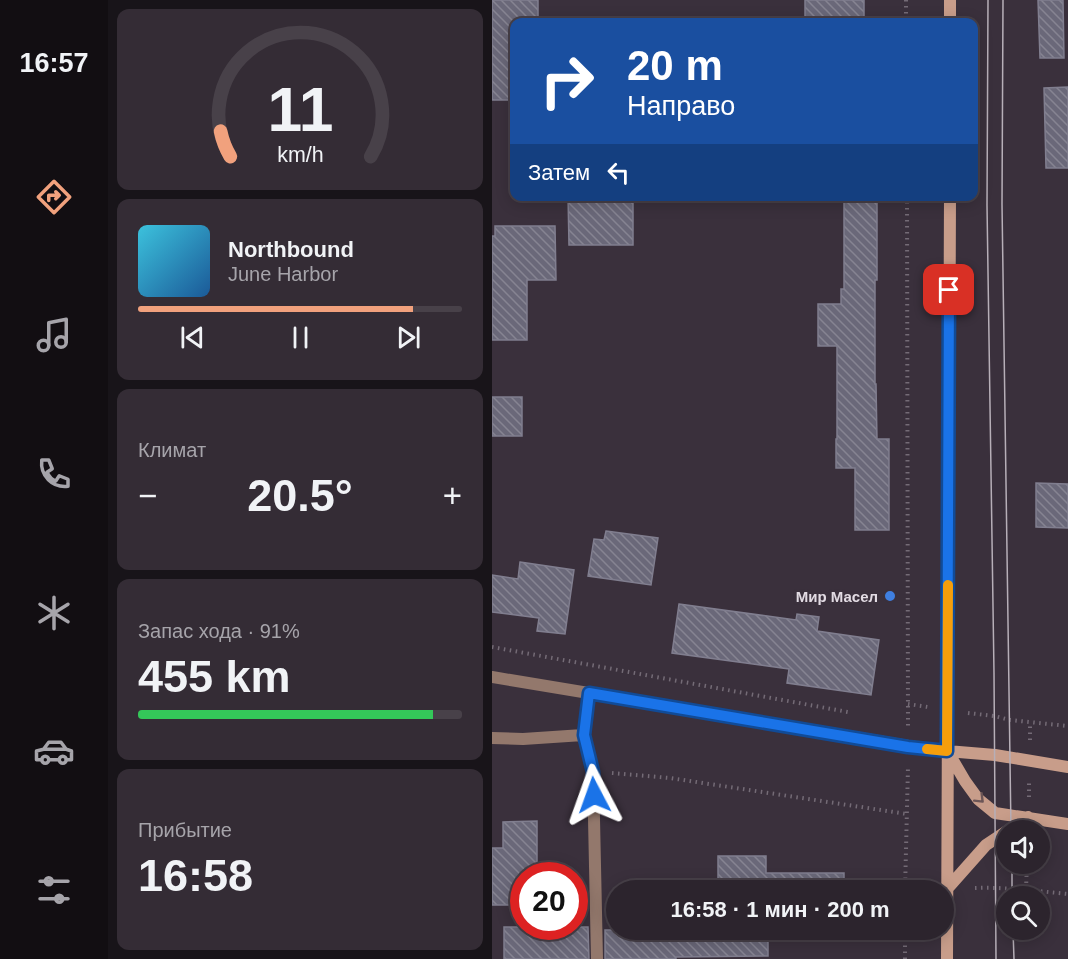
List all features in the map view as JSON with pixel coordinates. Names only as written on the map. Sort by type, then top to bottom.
[{"type":"main road","points":[[950,0],[950,18]]},
{"type":"main road","points":[[947,880],[950,201]]},
{"type":"main road","points":[[947,751],[994,755],[1068,767]]},
{"type":"main road","points":[[947,751],[964,781],[978,799],[995,813],[1068,824]]},
{"type":"main road","points":[[954,882],[986,845],[1028,817]]},
{"type":"main road","points":[[947,940],[947,959]]},
{"type":"street","points":[[492,677],[908,747],[947,751]]},
{"type":"street","points":[[589,693],[584,735],[593,772],[597,959]]},
{"type":"street","points":[[492,738],[523,739],[584,735]]},
{"type":"path","points":[[906,0],[906,18]]},
{"type":"path","points":[[905,880],[908,747],[906,201]]},
{"type":"path","points":[[492,647],[850,712]]},
{"type":"path","points":[[908,704],[1010,720],[1068,726]]},
{"type":"path","points":[[593,772],[670,778],[907,814]]},
{"type":"path","points":[[954,890],[996,888]]},
{"type":"path","points":[[1050,892],[1068,894]]},
{"type":"path","points":[[905,940],[905,959]]},
{"type":"building","points":[[492,0],[538,0],[538,18],[510,18],[510,100],[492,100]]},
{"type":"building","points":[[805,0],[864,0],[864,18],[805,18]]},
{"type":"building","points":[[1038,0],[1063,0],[1064,58],[1040,58]]},
{"type":"building","points":[[1068,87],[1068,168],[1046,168],[1044,88]]},
{"type":"building","points":[[568,201],[633,201],[633,245],[569,245]]},
{"type":"building","points":[[844,201],[877,201],[875,384],[877,439],[889,439],[889,530],[855,530],[855,468],[836,468],[837,346],[818,346],[818,304],[841,304],[841,289],[844,289]]},
{"type":"building","points":[[495,226],[555,226],[556,280],[527,280],[527,340],[492,340],[492,236],[495,236]]},
{"type":"building","points":[[492,397],[522,397],[522,436],[492,436]]},
{"type":"building","points":[[1036,483],[1068,484],[1068,528],[1036,527]]},
{"type":"building","points":[[606,531],[658,538],[651,585],[588,576],[594,539],[604,540]]},
{"type":"building","points":[[520,562],[574,570],[565,634],[537,631],[539,618],[492,612],[492,575],[518,579]]},
{"type":"building","points":[[679,604],[796,620],[797,614],[819,617],[817,631],[879,640],[871,695],[787,683],[789,669],[672,653]]},
{"type":"building","points":[[537,821],[537,862],[510,862],[510,905],[492,905],[492,848],[503,848],[503,822]]},
{"type":"building","points":[[718,856],[766,856],[766,873],[844,873],[844,880],[718,880]]},
{"type":"building","points":[[504,927],[510,927],[510,940],[588,940],[588,927],[589,959],[504,959]]},
{"type":"building","points":[[605,930],[606,940],[768,940],[768,956],[605,959]]},
{"type":"tram line","points":[[988,0],[987,205],[996,959]]},
{"type":"tram line","points":[[1003,0],[1002,204],[1011,820]]},
{"type":"tram line","points":[[1012,874],[1012,886]]},
{"type":"tram line","points":[[1013,940],[1014,959]]},
{"type":"slow traffic","points":[[927,749],[947,751],[948,585]]},
{"type":"place","name":"Мир Масел","points":[[890,596]]},
{"type":"route","points":[[594,795],[593,772],[584,735],[589,693],[908,747],[947,751],[949,290]]}]
